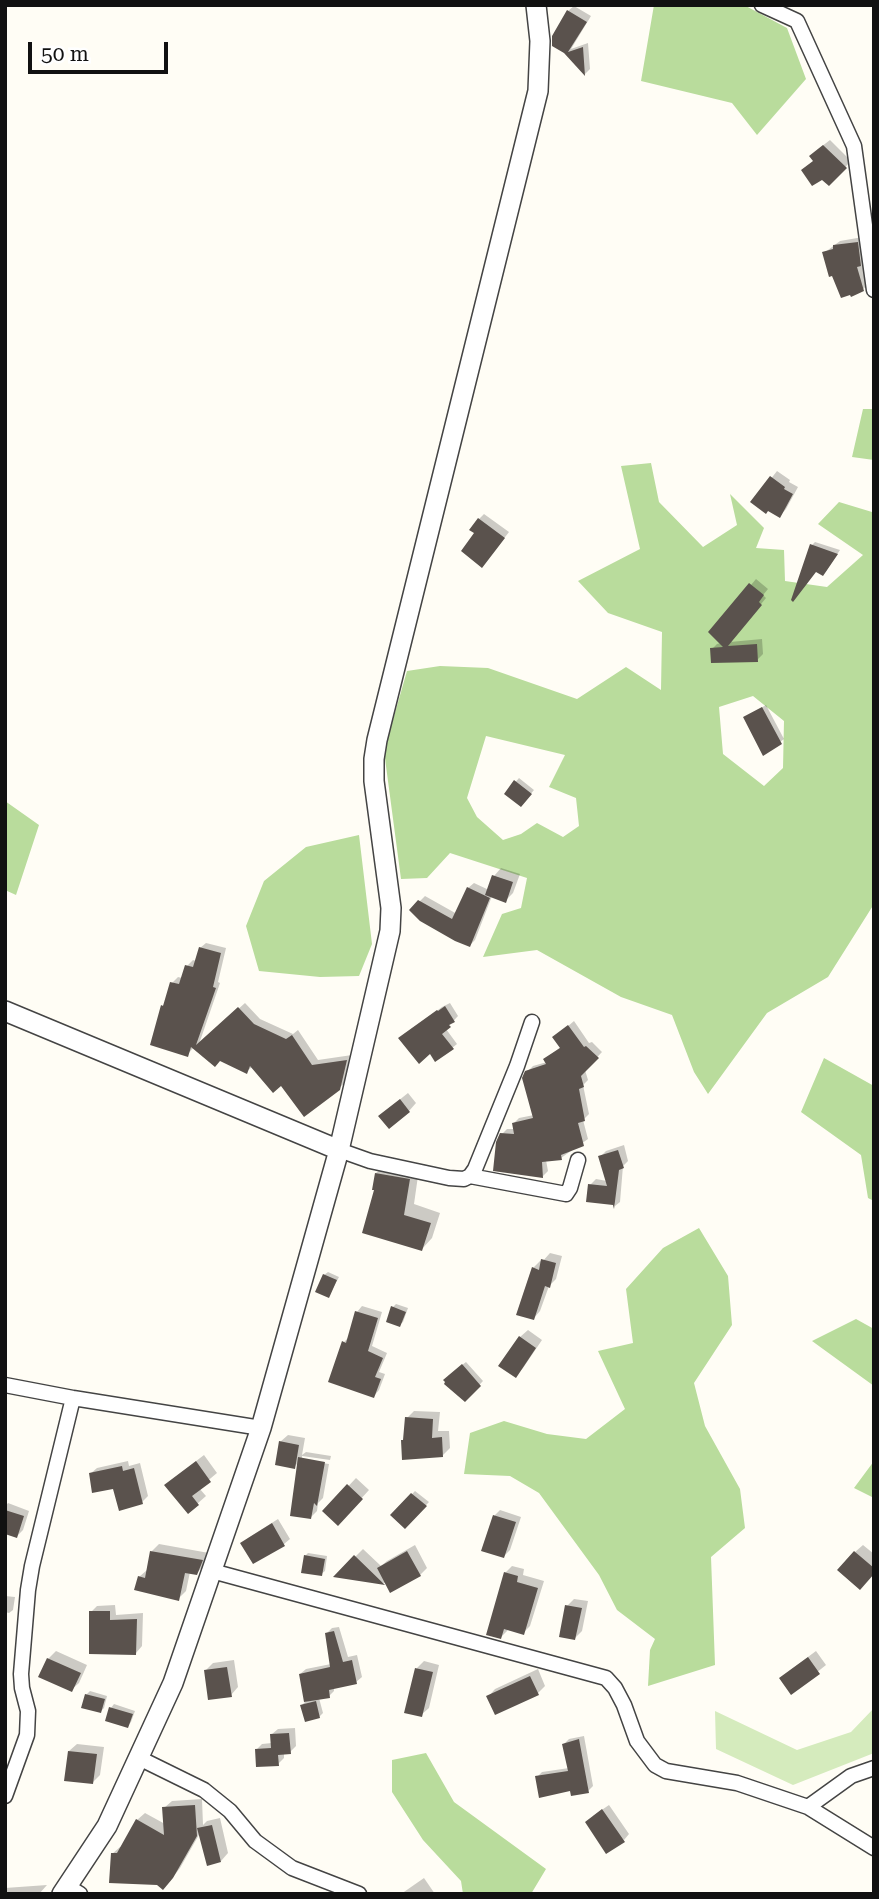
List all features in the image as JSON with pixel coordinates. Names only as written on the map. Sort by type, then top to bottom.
[{"type":"street","points":[[69,1891],[107,1826],[173,1683],[261,1428],[339,1150],[390,931],[391,908],[374,781],[377,740],[538,91],[540,41],[536,5]]},
{"type":"street","points":[[762,5],[797,21],[854,146],[874,290]]},
{"type":"street","points":[[5,1011],[370,1161],[449,1178],[470,1176],[566,1194],[578,1160]]},
{"type":"street","points":[[470,1176],[517,1066],[532,1022]]},
{"type":"street","points":[[5,1385],[261,1428]]},
{"type":"street","points":[[5,1796],[27,1735],[28,1711],[21,1674],[32,1566],[73,1398]]},
{"type":"street","points":[[212,1572],[606,1678],[624,1705],[637,1741],[655,1765],[666,1771],[737,1783],[808,1807],[874,1848]]},
{"type":"street","points":[[139,1758],[204,1790],[230,1811],[255,1841],[292,1868],[359,1894]]},
{"type":"street","points":[[808,1807],[851,1776],[874,1768]]},
{"type":"green space","points":[[654,5],[744,5],[787,28],[806,79],[757,135],[732,103],[641,81]]},
{"type":"green space","points":[[863,409],[874,409],[874,460],[852,457]]},
{"type":"green space","points":[[651,463],[659,502],[703,547],[737,525],[730,494],[764,528],[756,548],[784,550],[785,581],[827,587],[863,555],[818,524],[839,502],[872,512],[874,508],[874,904],[828,977],[767,1013],[708,1094],[694,1072],[672,1015],[621,997],[537,950],[483,957],[502,914],[521,908],[527,878],[450,853],[427,878],[401,879],[384,751],[407,671],[440,666],[488,668],[577,699],[626,667],[661,690],[662,632],[608,613],[578,581],[640,549],[621,466]],"holes":[[[753,696],[784,721],[783,768],[764,786],[723,754],[719,707]],[[486,736],[565,755],[549,787],[576,798],[579,826],[563,837],[537,823],[521,834],[503,840],[477,817],[467,798]]]},
{"type":"green space","points":[[5,801],[39,825],[16,895],[5,890]]},
{"type":"green space","points":[[359,835],[372,944],[359,976],[320,977],[259,971],[246,926],[264,881],[306,847]]},
{"type":"green space","points":[[824,1058],[874,1086],[874,1201],[868,1198],[861,1155],[801,1112]]},
{"type":"green space","points":[[699,1228],[728,1276],[732,1325],[694,1383],[705,1426],[740,1489],[745,1528],[711,1557],[715,1665],[648,1686],[650,1650],[655,1639],[617,1610],[599,1575],[539,1493],[510,1476],[464,1474],[470,1433],[504,1421],[547,1434],[586,1439],[625,1409],[598,1351],[633,1343],[626,1289],[663,1248]]},
{"type":"green space","points":[[856,1319],[874,1329],[874,1386],[812,1341]]},
{"type":"green space","points":[[874,1461],[874,1498],[854,1488]]},
{"type":"green space","points":[[874,1708],[874,1753],[793,1785],[716,1749],[715,1711],[797,1750],[851,1732]]},
{"type":"green space","points":[[426,1753],[454,1802],[546,1869],[531,1894],[463,1894],[461,1881],[423,1840],[392,1792],[392,1760]]},
{"type":"building","points":[[567,10],[587,22],[568,52],[583,47],[585,76],[564,53],[552,46],[552,36]]},
{"type":"building","points":[[823,145],[847,168],[829,186],[822,180],[812,186],[801,170],[813,161],[809,156]]},
{"type":"building","points":[[858,242],[861,266],[857,267],[864,291],[841,298],[832,276],[829,277],[822,252],[833,249],[833,245]]},
{"type":"building","points":[[770,476],[793,494],[780,518],[768,511],[766,514],[750,502]]},
{"type":"building","points":[[478,518],[505,538],[482,568],[461,551],[474,533],[469,530]]},
{"type":"building","points":[[810,544],[838,554],[823,576],[816,572],[793,602],[791,600]]},
{"type":"building","points":[[749,583],[764,595],[759,602],[762,605],[728,646],[757,644],[758,662],[711,663],[710,648],[723,647],[708,632]]},
{"type":"building","points":[[762,707],[782,744],[763,756],[743,717]]},
{"type":"building","points":[[514,780],[532,794],[521,807],[504,794]]},
{"type":"building","points":[[492,875],[513,882],[506,903],[485,895]]},
{"type":"building","points":[[467,887],[490,898],[470,947],[420,921],[409,910],[418,900],[452,919]]},
{"type":"building","points":[[199,947],[221,953],[213,987],[216,988],[196,1045],[238,1007],[254,1024],[286,1039],[292,1035],[312,1065],[347,1060],[340,1090],[304,1117],[281,1086],[273,1093],[250,1066],[247,1074],[220,1061],[215,1067],[191,1047],[188,1057],[150,1045],[170,982],[179,984],[185,965],[193,967]]},
{"type":"building","points":[[445,1006],[455,1022],[442,1034],[454,1049],[435,1062],[430,1054],[419,1064],[398,1038]]},
{"type":"building","points":[[568,1025],[584,1047],[599,1058],[581,1076],[584,1087],[579,1089],[585,1121],[578,1123],[584,1146],[561,1155],[562,1160],[542,1162],[543,1178],[493,1171],[496,1142],[500,1133],[514,1134],[512,1123],[533,1118],[522,1078],[525,1071],[546,1064],[543,1059],[560,1048],[552,1037]]},
{"type":"building","points":[[400,1099],[410,1112],[389,1129],[378,1116]]},
{"type":"building","points":[[618,1150],[624,1168],[619,1170],[614,1209],[613,1205],[586,1202],[588,1184],[607,1186],[598,1156]]},
{"type":"building","points":[[375,1173],[410,1179],[404,1215],[431,1223],[422,1251],[362,1233],[374,1190]]},
{"type":"building","points":[[541,1259],[556,1263],[550,1288],[545,1286],[534,1320],[516,1315],[532,1267],[539,1270]]},
{"type":"building","points":[[323,1274],[337,1280],[329,1298],[315,1292]]},
{"type":"building","points":[[391,1306],[406,1312],[400,1327],[386,1322]]},
{"type":"building","points":[[355,1311],[378,1318],[368,1351],[383,1358],[375,1377],[381,1379],[374,1398],[328,1382],[342,1341],[346,1343]]},
{"type":"building","points":[[519,1336],[536,1348],[516,1378],[498,1366]]},
{"type":"building","points":[[462,1364],[481,1386],[465,1402],[444,1384],[443,1380]]},
{"type":"building","points":[[405,1417],[433,1419],[432,1438],[442,1437],[443,1457],[402,1460],[401,1440]]},
{"type":"building","points":[[279,1441],[299,1445],[295,1469],[275,1465]]},
{"type":"building","points":[[298,1457],[325,1462],[317,1506],[314,1503],[311,1519],[290,1516]]},
{"type":"building","points":[[196,1461],[211,1482],[192,1496],[199,1505],[188,1514],[164,1485]]},
{"type":"building","points":[[122,1466],[123,1471],[134,1468],[143,1504],[119,1511],[113,1489],[92,1493],[89,1473]]},
{"type":"building","points":[[347,1484],[363,1499],[338,1526],[322,1511]]},
{"type":"building","points":[[411,1493],[427,1506],[405,1529],[390,1515]]},
{"type":"building","points":[[5,1510],[24,1516],[17,1538],[5,1534]]},
{"type":"building","points":[[493,1515],[516,1522],[504,1558],[481,1551]]},
{"type":"building","points":[[272,1523],[285,1546],[253,1564],[240,1543]]},
{"type":"building","points":[[150,1551],[203,1560],[197,1575],[185,1573],[179,1601],[134,1590],[138,1576],[145,1578]]},
{"type":"building","points":[[407,1551],[421,1576],[390,1593],[377,1568]]},
{"type":"building","points":[[854,1551],[874,1568],[874,1574],[860,1590],[837,1570]]},
{"type":"building","points":[[304,1555],[325,1559],[322,1576],[301,1573]]},
{"type":"building","points":[[354,1555],[385,1585],[333,1577]]},
{"type":"building","points":[[504,1572],[518,1576],[517,1582],[538,1588],[524,1635],[504,1629],[501,1639],[486,1635]]},
{"type":"building","points":[[565,1605],[582,1608],[575,1640],[559,1637]]},
{"type":"building","points":[[89,1611],[110,1611],[110,1620],[137,1619],[136,1655],[89,1654]]},
{"type":"building","points":[[334,1631],[343,1662],[352,1660],[357,1684],[329,1690],[330,1698],[304,1702],[299,1674],[330,1667],[325,1633]]},
{"type":"building","points":[[808,1657],[820,1674],[791,1695],[779,1678]]},
{"type":"building","points":[[47,1658],[81,1673],[72,1692],[38,1677]]},
{"type":"building","points":[[227,1667],[232,1697],[208,1700],[204,1670]]},
{"type":"building","points":[[415,1668],[433,1672],[422,1717],[404,1713]]},
{"type":"building","points":[[530,1676],[539,1695],[495,1715],[486,1696]]},
{"type":"building","points":[[85,1694],[105,1699],[101,1713],[81,1708]]},
{"type":"building","points":[[316,1701],[320,1718],[305,1722],[300,1705]]},
{"type":"building","points":[[109,1707],[133,1714],[128,1728],[105,1721]]},
{"type":"building","points":[[289,1733],[291,1754],[278,1755],[279,1766],[256,1767],[255,1749],[271,1748],[270,1734]]},
{"type":"building","points":[[579,1739],[589,1793],[571,1796],[570,1791],[539,1798],[535,1776],[568,1771],[562,1744]]},
{"type":"building","points":[[68,1751],[97,1754],[93,1784],[64,1781]]},
{"type":"building","points":[[195,1805],[197,1836],[163,1890],[157,1885],[109,1883],[111,1853],[117,1853],[136,1819],[164,1835],[162,1807]]},
{"type":"building","points":[[602,1809],[625,1842],[606,1854],[585,1822]]},
{"type":"building","points":[[212,1825],[221,1862],[207,1866],[197,1828]]}]
